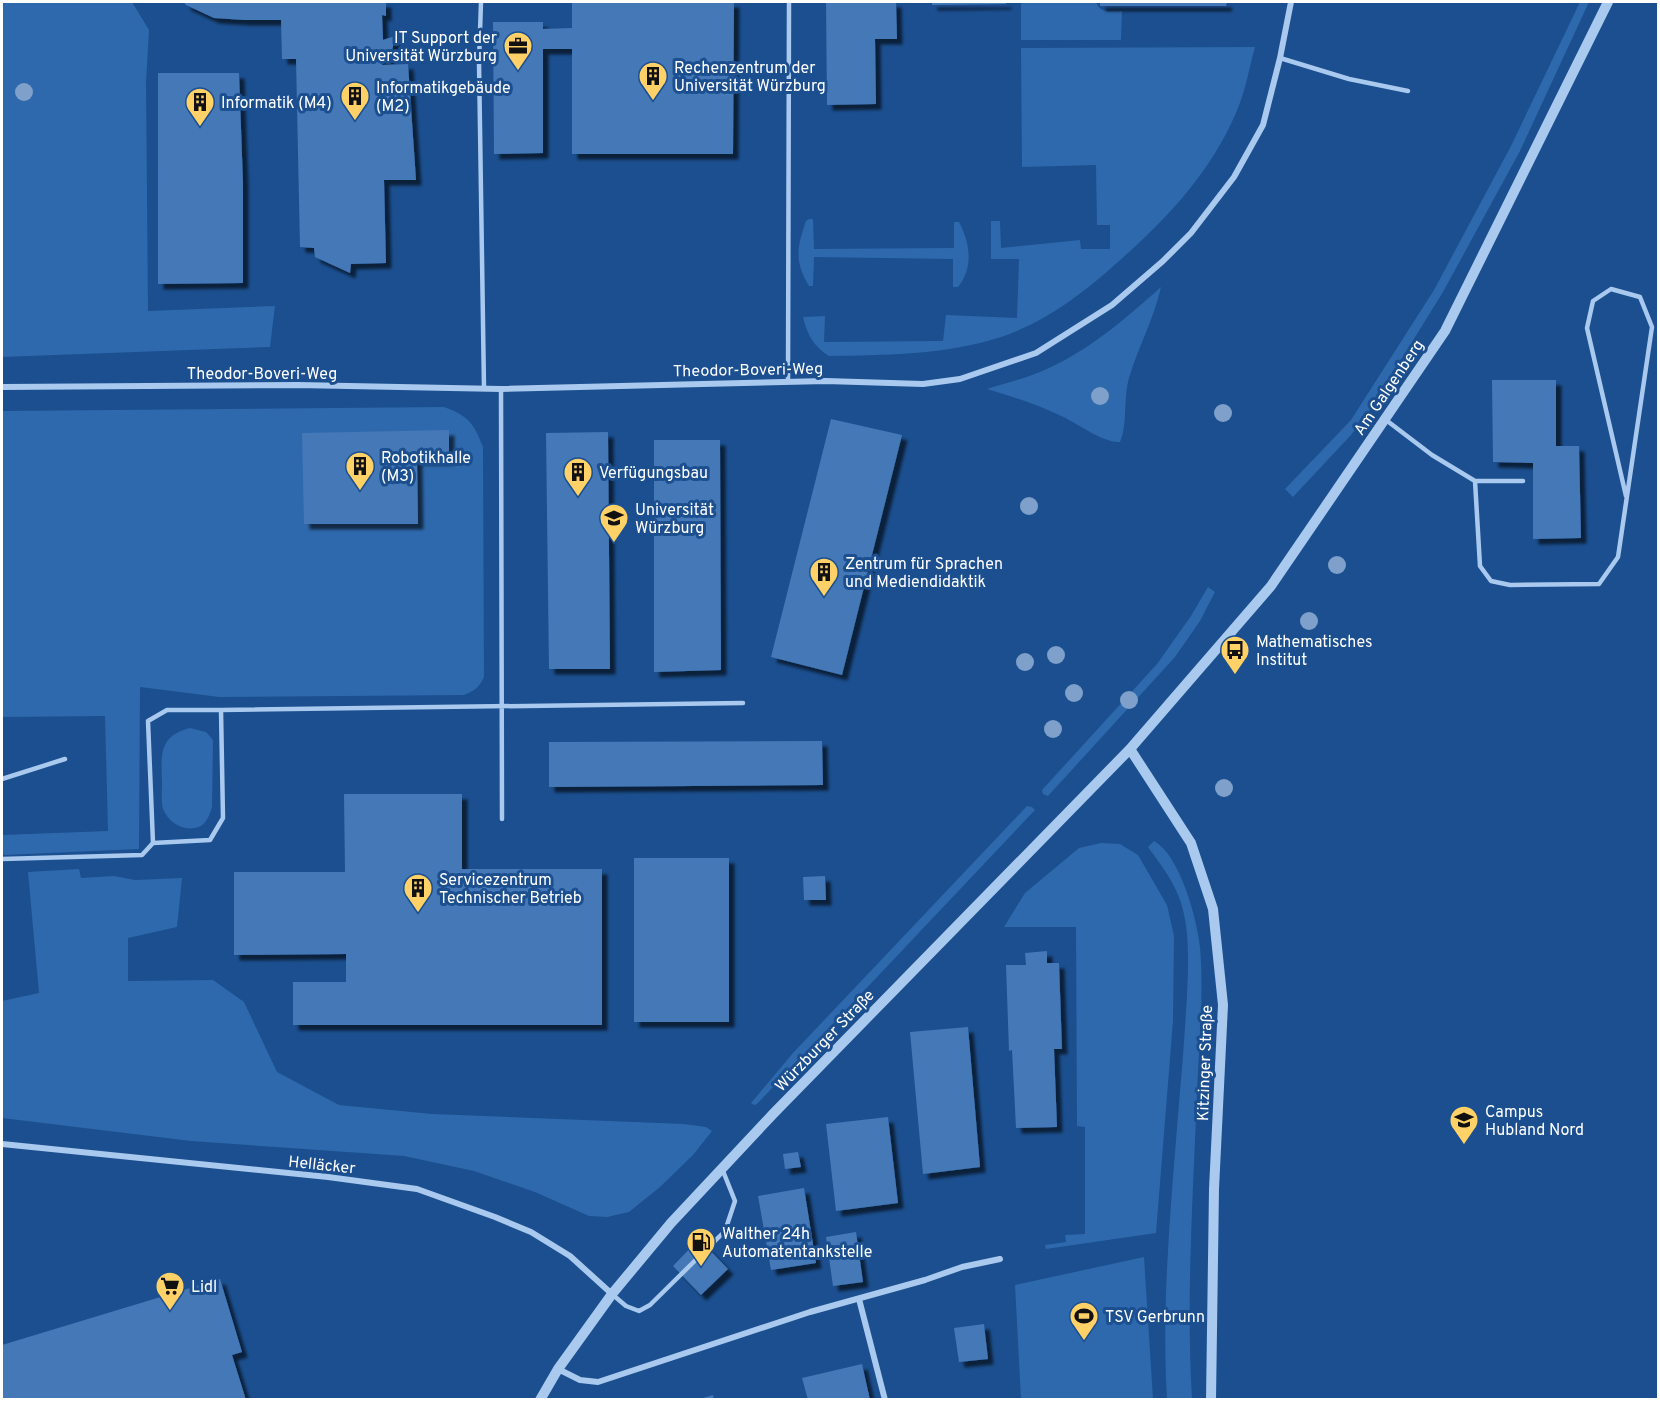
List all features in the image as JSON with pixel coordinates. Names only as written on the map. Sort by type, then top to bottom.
[{"type":"street","name":"Theodor-Boveri-Weg","points":[[2,387],[298,385],[501,389],[826,381],[923,384],[960,379],[1036,352],[1112,305],[1164,261],[1191,233],[1234,177],[1263,125],[1291,2]]},
{"type":"street","name":"Am Galgenberg","points":[[1130,749],[1271,586],[1445,332],[1608,2]]},
{"type":"street","name":"Würzburger Straße","points":[[540,1400],[558,1369],[612,1294],[671,1223],[1130,749]]},
{"type":"street","name":"Kitzinger Straße","points":[[1130,749],[1191,843],[1213,909],[1223,1005],[1214,1189],[1211,1400]]},
{"type":"street","name":"Helläcker","points":[[2,1144],[417,1189],[531,1232],[570,1256],[612,1294]]},
{"type":"street","points":[[558,1369],[580,1380],[598,1382],[810,1312],[1000,1259]]},
{"type":"street","points":[[859,1299],[885,1400]]},
{"type":"lane","points":[[481,2],[479,62],[484,388]]},
{"type":"lane","points":[[788,382],[789,2]]},
{"type":"lane","points":[[1280,58],[1349,79],[1408,91]]},
{"type":"lane","points":[[1475,481],[1480,566],[1491,581],[1510,585],[1599,584],[1618,557],[1652,327],[1640,297],[1611,289],[1593,301],[1587,327],[1626,496]]},
{"type":"lane","points":[[501,389],[502,819]]},
{"type":"lane","points":[[1384,420],[1432,455],[1475,481],[1523,481]]},
{"type":"lane","points":[[153,843],[148,721],[167,710],[743,703]]},
{"type":"lane","points":[[2,859],[142,855],[153,843],[210,840],[223,818],[221,710]]},
{"type":"lane","points":[[2,779],[65,759]]},
{"type":"lane","points":[[612,1294],[626,1306],[639,1311],[650,1305],[725,1231],[735,1202],[722,1168]]},
{"type":"shaded area","points":[[2,2],[132,2],[149,30],[146,83],[148,311],[275,306],[270,347],[2,357]]},
{"type":"shaded area","points":[[1021,2],[1096,2],[1103,10],[1122,11],[1121,40],[1021,40]]},
{"type":"shaded area","points":[[1580,2],[1589,2],[1520,151],[1443,292],[1370,410],[1351,435],[1293,497],[1285,489],[1351,420],[1434,290],[1511,146]]},
{"type":"shaded area","points":[[1255,47],[1236,113],[1213,156],[1186,194],[1136,246],[1104,275],[1059,308],[1027,327],[1009,334],[951,349],[829,356],[812,339],[803,317],[825,316],[824,342],[943,341],[946,315],[1017,318],[1019,259],[991,259],[991,221],[1000,221],[1001,248],[1080,240],[1081,249],[1110,249],[1110,225],[1097,225],[1096,165],[1022,167],[1021,48]]},
{"type":"shaded area","points":[[809,219],[813,219],[814,249],[954,248],[954,222],[959,222],[968,247],[966,271],[958,287],[953,287],[953,259],[814,257],[813,286],[809,286],[801,269],[798,254],[803,230]]},
{"type":"shaded area","points":[[1161,287],[1129,378],[1124,427],[1120,442],[1097,436],[1041,407],[987,389],[1040,372],[1073,355],[1119,323]]},
{"type":"shaded area","points":[[444,407],[470,422],[483,447],[484,677],[478,686],[464,695],[219,697],[140,687],[139,849],[4,855],[2,835],[108,831],[105,716],[2,717],[2,411]]},
{"type":"shaded area","points":[[1208,587],[1215,592],[1200,621],[1175,657],[1048,796],[1043,794],[1042,790],[1157,664],[1191,616]]},
{"type":"shaded area","points":[[190,728],[206,732],[213,740],[212,807],[208,818],[201,826],[184,828],[169,819],[163,809],[162,755],[167,741],[172,736]]},
{"type":"shaded area","points":[[1027,806],[1035,810],[757,1104],[751,1103],[793,1053]]},
{"type":"shaded area","points":[[1154,841],[1172,860],[1186,889],[1200,947],[1201,1002],[1190,1285],[1192,1399],[1167,1399],[1165,1322],[1168,1245],[1186,1008],[1188,942],[1181,901],[1169,877],[1148,847]]},
{"type":"shaded area","points":[[1101,843],[1120,844],[1138,855],[1167,905],[1174,936],[1173,1021],[1156,1233],[1046,1249],[1045,1245],[1066,1242],[1065,1235],[1085,1234],[1085,1127],[1077,1126],[1076,927],[1004,927],[1025,893],[1079,848]]},
{"type":"shaded area","points":[[79,869],[81,878],[114,876],[135,880],[182,878],[177,927],[128,938],[128,981],[213,980],[244,1002],[277,1072],[339,1105],[432,1114],[684,1124],[706,1127],[712,1131],[693,1155],[660,1187],[629,1212],[607,1217],[589,1216],[535,1192],[474,1171],[404,1156],[191,1141],[2,1118],[2,1001],[39,993],[28,872]]},
{"type":"shaded area","name":"TSV Gerbrunn","points":[[1144,1257],[1153,1399],[1021,1399],[1015,1285]]},
{"type":"building","name":"Informatikgebäude (M2)","points":[[184,2],[386,2],[386,16],[382,15],[383,40],[395,36],[390,62],[383,60],[382,65],[408,64],[416,180],[384,180],[386,263],[351,264],[350,273],[315,257],[314,248],[300,247],[296,59],[282,59],[281,20],[214,18]]},
{"type":"building","name":"Rechenzentrum der Universität Würzburg","points":[[572,2],[734,2],[733,154],[572,154],[572,49],[543,49],[543,153],[494,154],[493,22],[543,22],[543,29],[572,28]]},
{"type":"building","points":[[826,2],[896,2],[897,39],[875,39],[876,104],[827,105]]},
{"type":"building","points":[[932,2],[1006,2],[1006,4],[932,5]]},
{"type":"building","points":[[1100,2],[1227,2],[1226,6],[1100,6]]},
{"type":"building","name":"Informatik (M4)","points":[[158,73],[239,73],[243,183],[243,283],[158,284]]},
{"type":"building","points":[[1492,380],[1556,380],[1556,446],[1579,446],[1581,538],[1533,539],[1533,463],[1493,462]]},
{"type":"building","name":"Zentrum für Sprachen und Mediendidaktik","points":[[831,419],[902,435],[842,675],[771,657]]},
{"type":"building","name":"Robotikhalle (M3)","points":[[449,430],[449,460],[417,460],[418,524],[304,524],[302,433]]},
{"type":"building","name":"Verfügungsbau","points":[[608,432],[610,669],[549,669],[546,433]]},
{"type":"building","points":[[654,440],[720,440],[721,670],[654,672]]},
{"type":"building","points":[[822,741],[823,785],[549,787],[549,742]]},
{"type":"building","name":"Servicezentrum Technischer Betrieb","points":[[344,794],[462,794],[462,869],[602,869],[602,1025],[293,1025],[293,982],[346,982],[346,954],[234,955],[234,872],[345,872]]},
{"type":"building","points":[[634,858],[729,858],[729,1022],[634,1022]]},
{"type":"building","points":[[825,876],[826,900],[804,900],[803,877]]},
{"type":"building","points":[[1047,951],[1047,963],[1059,963],[1062,1049],[1054,1049],[1057,1127],[1016,1128],[1012,1050],[1009,1051],[1006,965],[1026,965],[1025,953]]},
{"type":"building","points":[[968,1027],[980,1167],[923,1174],[910,1032]]},
{"type":"building","points":[[888,1117],[898,1203],[836,1211],[826,1124]]},
{"type":"building","points":[[798,1152],[801,1167],[785,1169],[783,1154]]},
{"type":"building","points":[[804,1188],[816,1263],[771,1270],[758,1196]]},
{"type":"building","points":[[856,1232],[863,1282],[833,1286],[826,1237]]},
{"type":"building","points":[[699,1239],[728,1269],[701,1295],[673,1266]]},
{"type":"building","name":"Lidl","points":[[220,1279],[242,1352],[232,1355],[246,1400],[2,1400],[2,1345]]},
{"type":"building","points":[[984,1324],[988,1359],[959,1362],[954,1328]]},
{"type":"building","points":[[862,1364],[870,1400],[808,1400],[802,1378]]},
{"type":"building","points":[[713,1395],[714,1400],[700,1400],[700,1399]]},
{"type":"place","name":"IT Support der Universität Würzburg","points":[[518,72]]},
{"type":"place","name":"Rechenzentrum der Universität Würzburg","points":[[653,102]]},
{"type":"place","name":"Informatikgebäude (M2)","points":[[355,122]]},
{"type":"place","name":"Informatik (M4)","points":[[200,128]]},
{"type":"place","name":"Robotikhalle (M3)","points":[[360,492]]},
{"type":"place","name":"Verfügungsbau","points":[[578,498]]},
{"type":"place","name":"Universität Würzburg","points":[[614,544]]},
{"type":"place","name":"Zentrum für Sprachen und Mediendidaktik","points":[[824,598]]},
{"type":"place","name":"Mathematisches Institut","points":[[1235,676]]},
{"type":"place","name":"Servicezentrum Technischer Betrieb","points":[[418,914]]},
{"type":"place","name":"Campus Hubland Nord","points":[[1464,1146]]},
{"type":"place","name":"Walther 24h Automatentankstelle","points":[[701,1268]]},
{"type":"place","name":"Lidl","points":[[170,1312]]},
{"type":"place","name":"TSV Gerbrunn","points":[[1084,1342]]}]
